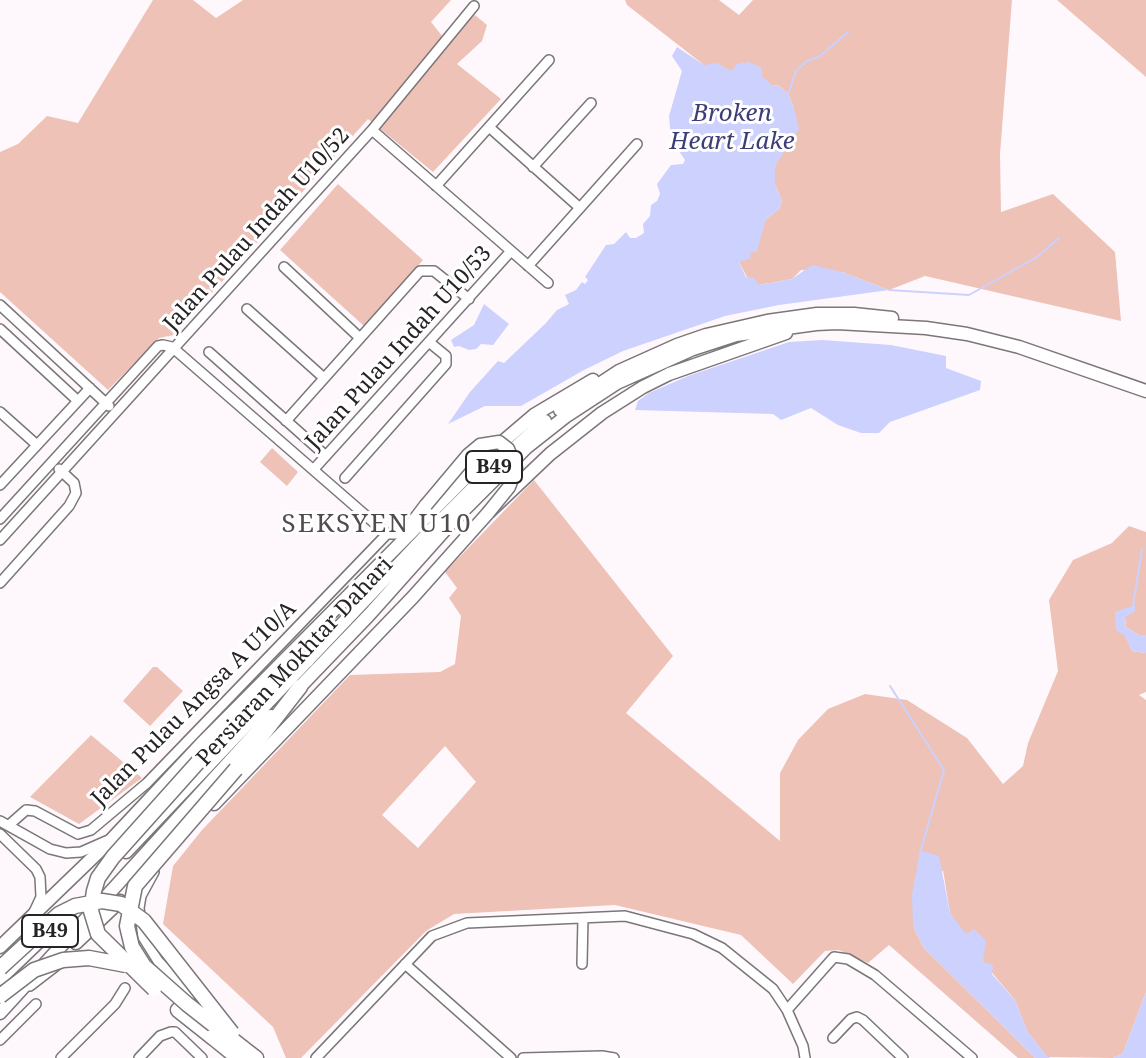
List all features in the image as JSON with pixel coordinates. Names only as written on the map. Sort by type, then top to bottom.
[{"type":"highway","points":[[256,1058],[239,1055],[162,996],[98,934],[91,911],[98,878],[113,857],[199,761],[285,675],[307,660]]},
{"type":"highway","points":[[239,1055],[144,966],[132,947],[127,926],[135,886],[236,769],[300,687]]},
{"type":"highway","points":[[0,968],[59,914],[75,906],[102,901],[121,904],[144,921],[211,1004],[239,1055]]},
{"type":"highway","points":[[0,996],[34,970],[63,960],[89,958],[130,966]]},
{"type":"main road","name":"Persiaran Mokhtar Dahari","points":[[0,979],[99,881],[435,526],[529,434],[619,371],[706,335],[767,321],[817,314],[854,314],[974,330],[997,336],[1019,347],[1146,391]]},
{"type":"main road","name":"Persiaran Mokhtar Dahari","points":[[0,1013],[166,828],[369,615],[452,522],[527,447],[565,417],[617,383],[693,349],[736,335],[816,324],[926,328],[1019,347]]},
{"type":"main road","points":[[488,513],[550,454],[602,413],[643,387],[718,356],[816,324]]},
{"type":"main road","name":"B49","points":[[0,947],[112,839],[201,744],[514,430],[577,388],[619,371]]},
{"type":"main road","points":[[18,995],[136,888],[413,597],[509,487],[516,468],[508,449],[499,442],[480,445],[468,455],[360,584]]},
{"type":"street","points":[[372,130],[474,6]]},
{"type":"street","points":[[436,186],[549,60]]},
{"type":"street","points":[[533,167],[591,103]]},
{"type":"street","points":[[489,127],[580,208]]},
{"type":"street","name":"Jalan Pulau Indah U10/52","points":[[0,540],[372,130],[548,283]]},
{"type":"street","points":[[528,266],[637,144]]},
{"type":"street","name":"Jalan Pulau Indah U10/53","points":[[314,469],[511,251]]},
{"type":"street","points":[[284,267],[360,338]]},
{"type":"street","points":[[286,421],[420,271],[434,271],[469,299]]},
{"type":"street","points":[[0,305],[116,412]]},
{"type":"street","points":[[247,309],[324,378]]},
{"type":"street","points":[[0,329],[78,401]]},
{"type":"street","points":[[345,478],[446,364],[446,356],[429,342]]},
{"type":"street","points":[[0,519],[158,346],[174,349],[387,534],[403,534]]},
{"type":"street","points":[[209,352],[326,456]]},
{"type":"street","points":[[0,485],[90,388]]},
{"type":"street","points":[[0,412],[37,445]]},
{"type":"street","points":[[0,583],[69,506],[76,493],[74,483],[52,463]]},
{"type":"street","name":"Jalan Pulau Angsa A U10/A","points":[[4,823],[26,810],[35,811],[78,834],[91,830],[147,783],[387,534]]},
{"type":"street","points":[[4,823],[50,849],[66,853],[81,852],[112,839]]},
{"type":"street","points":[[0,834],[36,869],[40,877],[41,897],[33,915]]},
{"type":"street","points":[[163,859],[149,879],[139,908],[139,925],[148,948],[256,1058]]},
{"type":"street","points":[[316,1058],[432,936],[467,923],[625,916],[693,934],[722,948],[773,989],[787,1010],[805,1058]]},
{"type":"street","points":[[582,964],[583,918]]},
{"type":"street","points":[[18,995],[67,958],[81,955],[107,957],[158,986],[239,1055]]},
{"type":"street","points":[[787,1010],[834,957],[848,959],[875,975],[972,1058]]},
{"type":"street","points":[[405,964],[511,1058]]},
{"type":"street","points":[[61,1058],[115,1004],[125,988]]},
{"type":"street","points":[[0,1040],[36,1004]]},
{"type":"street","points":[[833,1038],[851,1019],[857,1017],[903,1058]]},
{"type":"street","points":[[139,1058],[166,1033],[175,1032],[202,1058]]},
{"type":"street","points":[[523,1058],[614,1058]]},
{"type":"shaded area","points":[[153,0],[193,0],[216,18],[243,0],[451,0],[431,22],[443,37],[475,15],[487,25],[482,41],[457,64],[501,99],[433,172],[368,119],[174,335],[159,338],[108,390],[0,292],[0,152],[18,144],[47,116],[78,123]]},
{"type":"shaded area","points":[[625,0],[719,0],[739,15],[753,0],[1012,0],[1000,154],[1001,212],[1053,194],[1115,252],[1121,321],[925,276],[889,290],[842,272],[801,270],[792,279],[759,285],[747,277],[739,262],[750,253],[766,219],[779,209],[782,201],[775,184],[775,166],[783,151],[794,108],[788,94],[761,76],[762,68],[731,71],[704,65],[627,5]]},
{"type":"shaded area","points":[[1057,0],[1146,0],[1146,77]]},
{"type":"shaded area","points":[[338,184],[423,260],[364,326],[280,250]]},
{"type":"shaded area","points":[[272,448],[298,472],[287,486],[260,462]]},
{"type":"shaded area","points":[[534,480],[673,656],[626,713],[780,841],[780,773],[798,740],[828,709],[865,694],[907,700],[967,738],[1003,784],[1023,766],[1028,743],[1058,671],[1049,600],[1073,560],[1112,543],[1129,526],[1146,532],[1146,635],[1139,635],[1126,627],[1125,617],[1115,613],[1132,651],[1146,653],[1146,692],[1139,695],[1146,700],[1146,992],[1123,1053],[1113,1058],[1047,1057],[1027,1031],[1015,1000],[983,962],[950,913],[943,870],[913,926],[924,948],[1035,1058],[1018,1058],[889,945],[868,963],[839,950],[825,951],[793,984],[741,935],[615,905],[454,914],[426,931],[301,1058],[286,1058],[273,1027],[163,924],[173,866],[202,830],[350,675],[440,672],[455,664],[461,616],[449,598],[457,588],[445,572]],"holes":[[[445,746],[476,782],[418,848],[382,815]]]},
{"type":"shaded area","points":[[153,667],[157,667],[183,691],[150,726],[123,701]]},
{"type":"shaded area","points":[[91,735],[142,778],[79,824],[30,797]]},
{"type":"water","name":"Broken Heart Lake","points":[[677,47],[704,65],[717,63],[731,71],[737,64],[748,62],[762,68],[762,76],[772,86],[778,85],[788,94],[794,108],[799,129],[775,166],[775,184],[782,201],[779,209],[766,219],[757,251],[750,253],[751,258],[739,262],[746,277],[754,278],[759,285],[792,279],[812,265],[842,272],[889,290],[779,305],[725,316],[623,351],[521,406],[485,406],[448,424],[470,392],[498,361],[504,363],[557,310],[569,304],[565,295],[576,290],[582,282],[585,284],[588,280],[585,277],[606,245],[614,244],[626,232],[630,238],[644,233],[643,224],[650,216],[651,205],[660,194],[657,184],[671,165],[683,164],[685,160],[671,139],[669,116],[682,71],[672,56]]},
{"type":"water","points":[[484,304],[509,324],[493,345],[481,344],[469,350],[454,347],[451,340],[474,325]]},
{"type":"water","points":[[822,340],[891,345],[946,356],[946,368],[981,381],[980,390],[890,422],[879,433],[861,433],[838,425],[811,408],[781,420],[773,414],[635,410],[638,401],[649,393],[688,376],[789,342]]},
{"type":"water","points":[[1135,605],[1135,611],[1125,617],[1126,627],[1139,635],[1146,635],[1146,653],[1132,651],[1125,636],[1116,630],[1115,612]]},
{"type":"water","points":[[920,850],[939,856],[950,913],[966,934],[974,929],[986,940],[983,962],[993,965],[992,974],[1015,1000],[1027,1031],[1051,1058],[1035,1058],[924,948],[913,926],[912,895]]},
{"type":"water","points":[[1146,992],[1146,1058],[1113,1058],[1123,1053]]},
{"type":"waterway","points":[[788,94],[796,71],[807,61],[819,57],[848,32]]},
{"type":"waterway","points":[[889,290],[969,295],[1037,257],[1059,238]]},
{"type":"waterway","points":[[1133,606],[1142,549]]},
{"type":"waterway","points":[[890,686],[944,770],[920,853]]},
{"type":"district","name":"SEKSYEN U10","points":[[377,525]]}]
